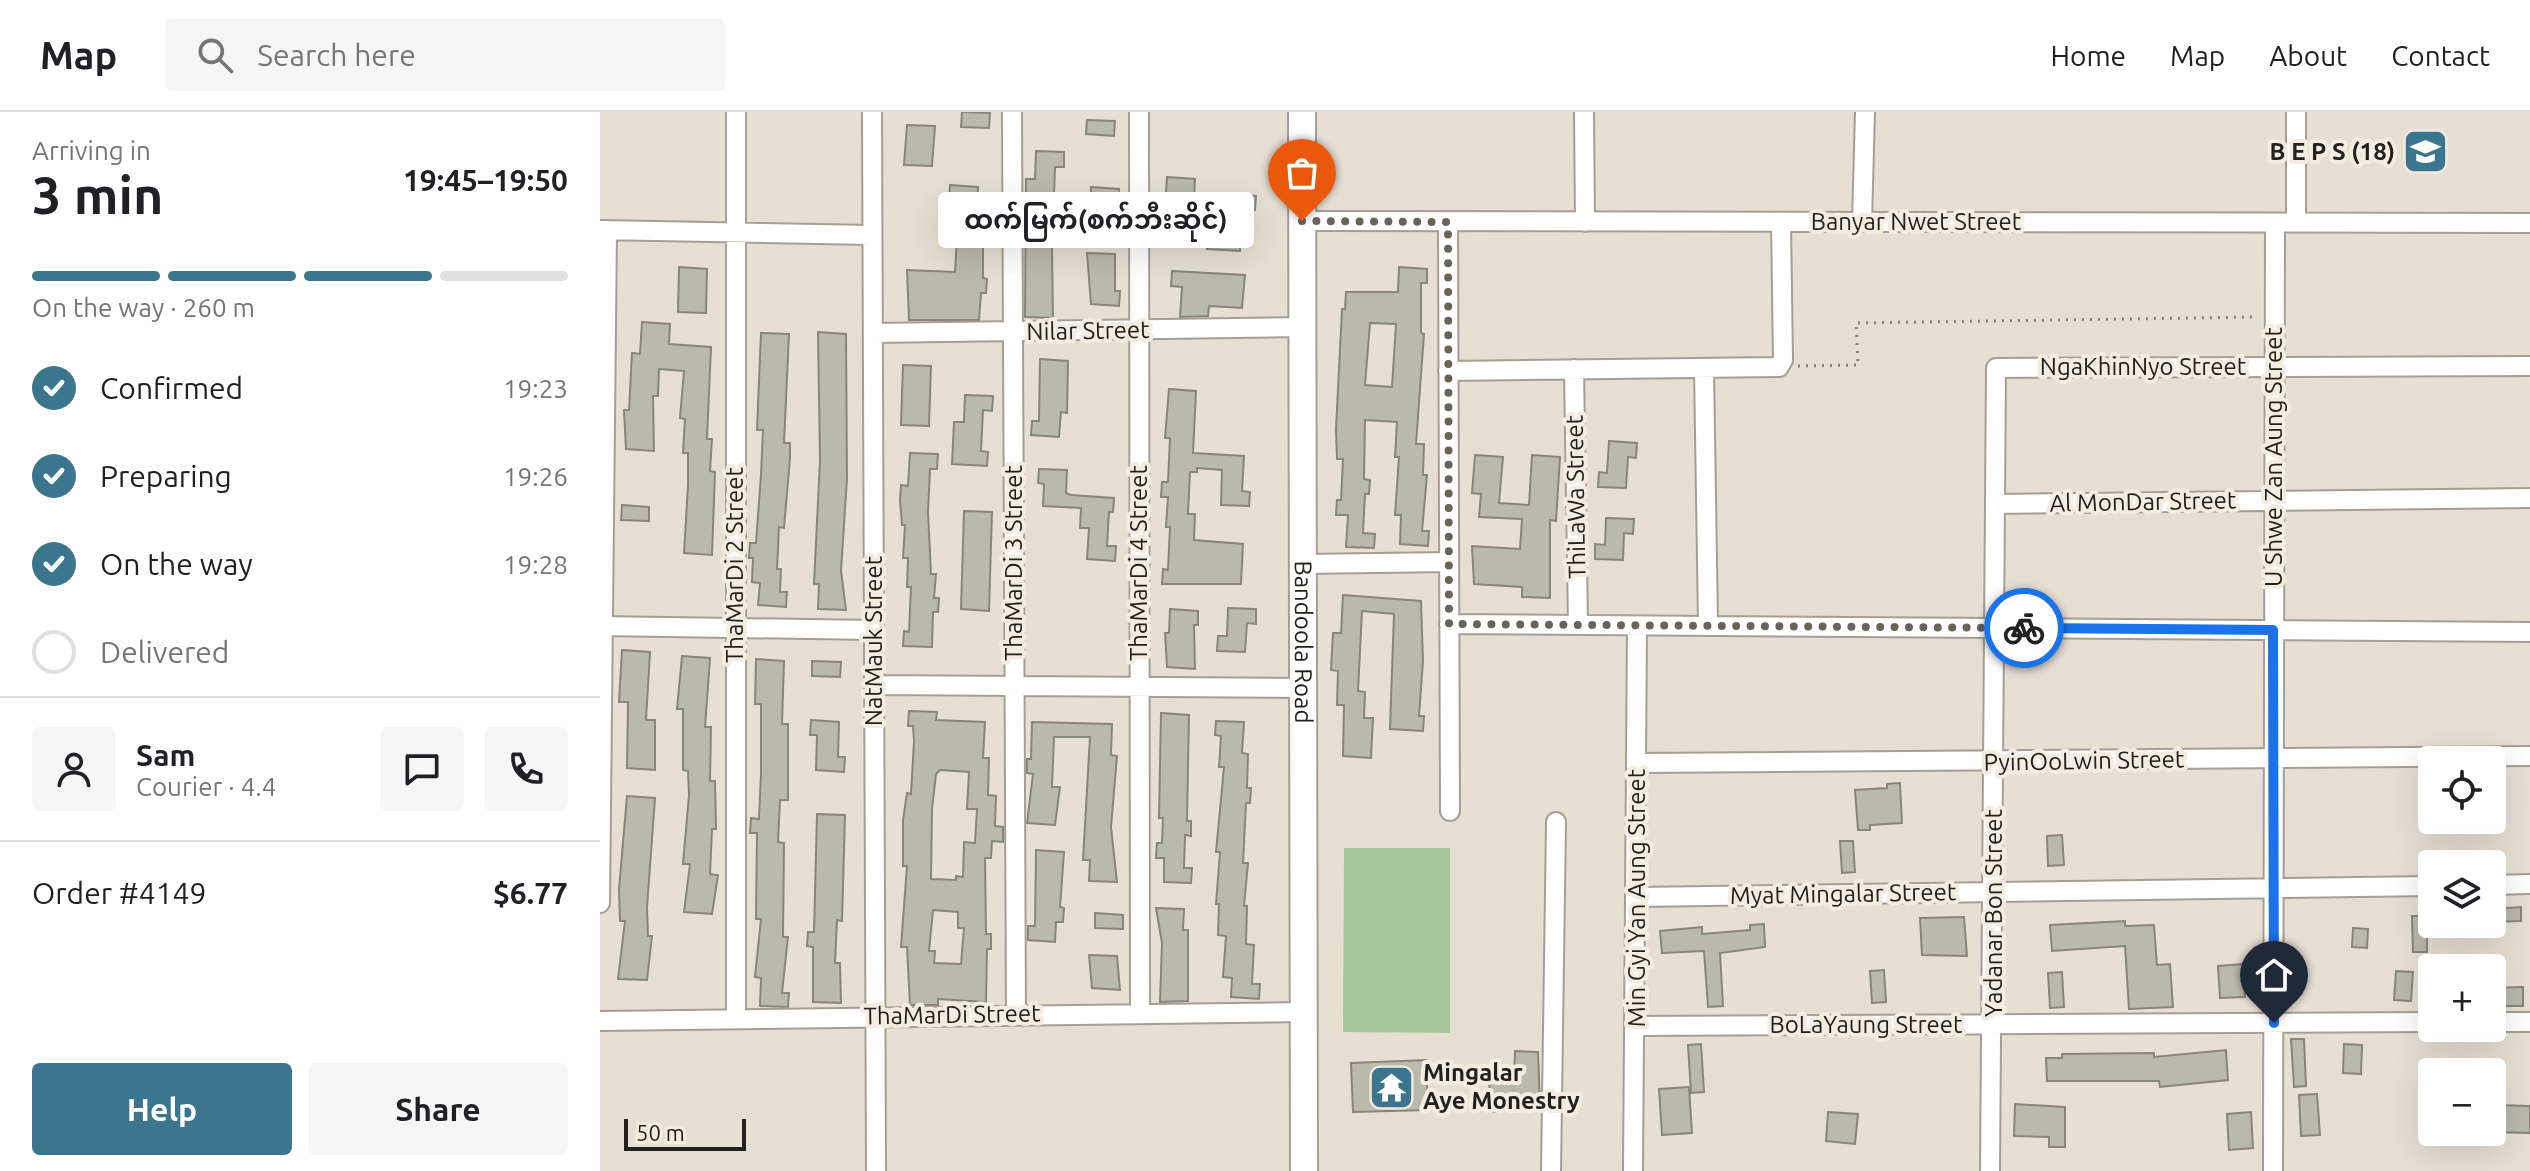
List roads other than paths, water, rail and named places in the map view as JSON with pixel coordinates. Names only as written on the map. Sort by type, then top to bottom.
[{"type":"street","name":"ThaMarDi 2 Street","points":[[736,112],[736,1018]]},
{"type":"street","name":"NatMauk Street","points":[[872,112],[876,1171]]},
{"type":"street","name":"ThaMarDi 3 Street","points":[[1012,112],[1016,1015]]},
{"type":"street","name":"ThaMarDi 4 Street","points":[[1139,112],[1140,1014]]},
{"type":"street","name":"Bandoola Road","points":[[1302,112],[1304,1171]]},
{"type":"street","points":[[1584,112],[1585,222]]},
{"type":"street","points":[[1862,222],[1865,112]]},
{"type":"street","points":[[2296,112],[2296,223]]},
{"type":"street","name":"Banyar Nwet Street","points":[[1302,221],[2530,223]]},
{"type":"street","points":[[1448,222],[1450,811]]},
{"type":"street","points":[[1448,371],[1779,367],[1783,360],[1781,222]]},
{"type":"street","name":"U Shwe Zan Aung Street","points":[[2273,1171],[2276,888],[2273,759],[2275,223]]},
{"type":"street","points":[[600,903],[603,230],[872,235]]},
{"type":"street","name":"Nilar Street","points":[[873,333],[1302,327]]},
{"type":"street","name":"NgaKhinNyo Street","points":[[1996,368],[2530,366]]},
{"type":"street","points":[[1704,368],[1708,624]]},
{"type":"street","name":"Yadanar Bon Street","points":[[1990,1171],[1995,892],[1996,368]]},
{"type":"street","name":"ThiLaWa Street","points":[[1574,369],[1578,625]]},
{"type":"street","name":"Al MonDar Street","points":[[1996,504],[2530,498]]},
{"type":"street","points":[[1303,564],[1449,562]]},
{"type":"street","points":[[1449,624],[2530,632]]},
{"type":"street","points":[[601,626],[874,630]]},
{"type":"street","name":"Min Gyi Yan Aung Street","points":[[1633,1171],[1637,1026],[1637,626]]},
{"type":"street","points":[[874,685],[1303,688]]},
{"type":"street","name":"PyinOoLwin Street","points":[[1638,763],[2530,756]]},
{"type":"street","points":[[1551,1171],[1556,822]]},
{"type":"street","points":[[2506,885],[2530,884]]},
{"type":"street","name":"Myat Mingalar Street","points":[[1637,897],[2418,886]]},
{"type":"street","name":"ThaMarDi Street","points":[[600,1021],[1303,1012]]},
{"type":"street","name":"BoLaYaung Street","points":[[1637,1026],[2418,1022]]},
{"type":"street","points":[[2506,1022],[2530,1022]]},
{"type":"place","name":"B E P S (18)","points":[[2426,152]]},
{"type":"place","name":"ထက်မြက်(စက်ဘီးဆိုင်)","points":[[1302,221]]},
{"type":"place","name":"Mingalar Aye Monestry","points":[[1392,1087]]}]
